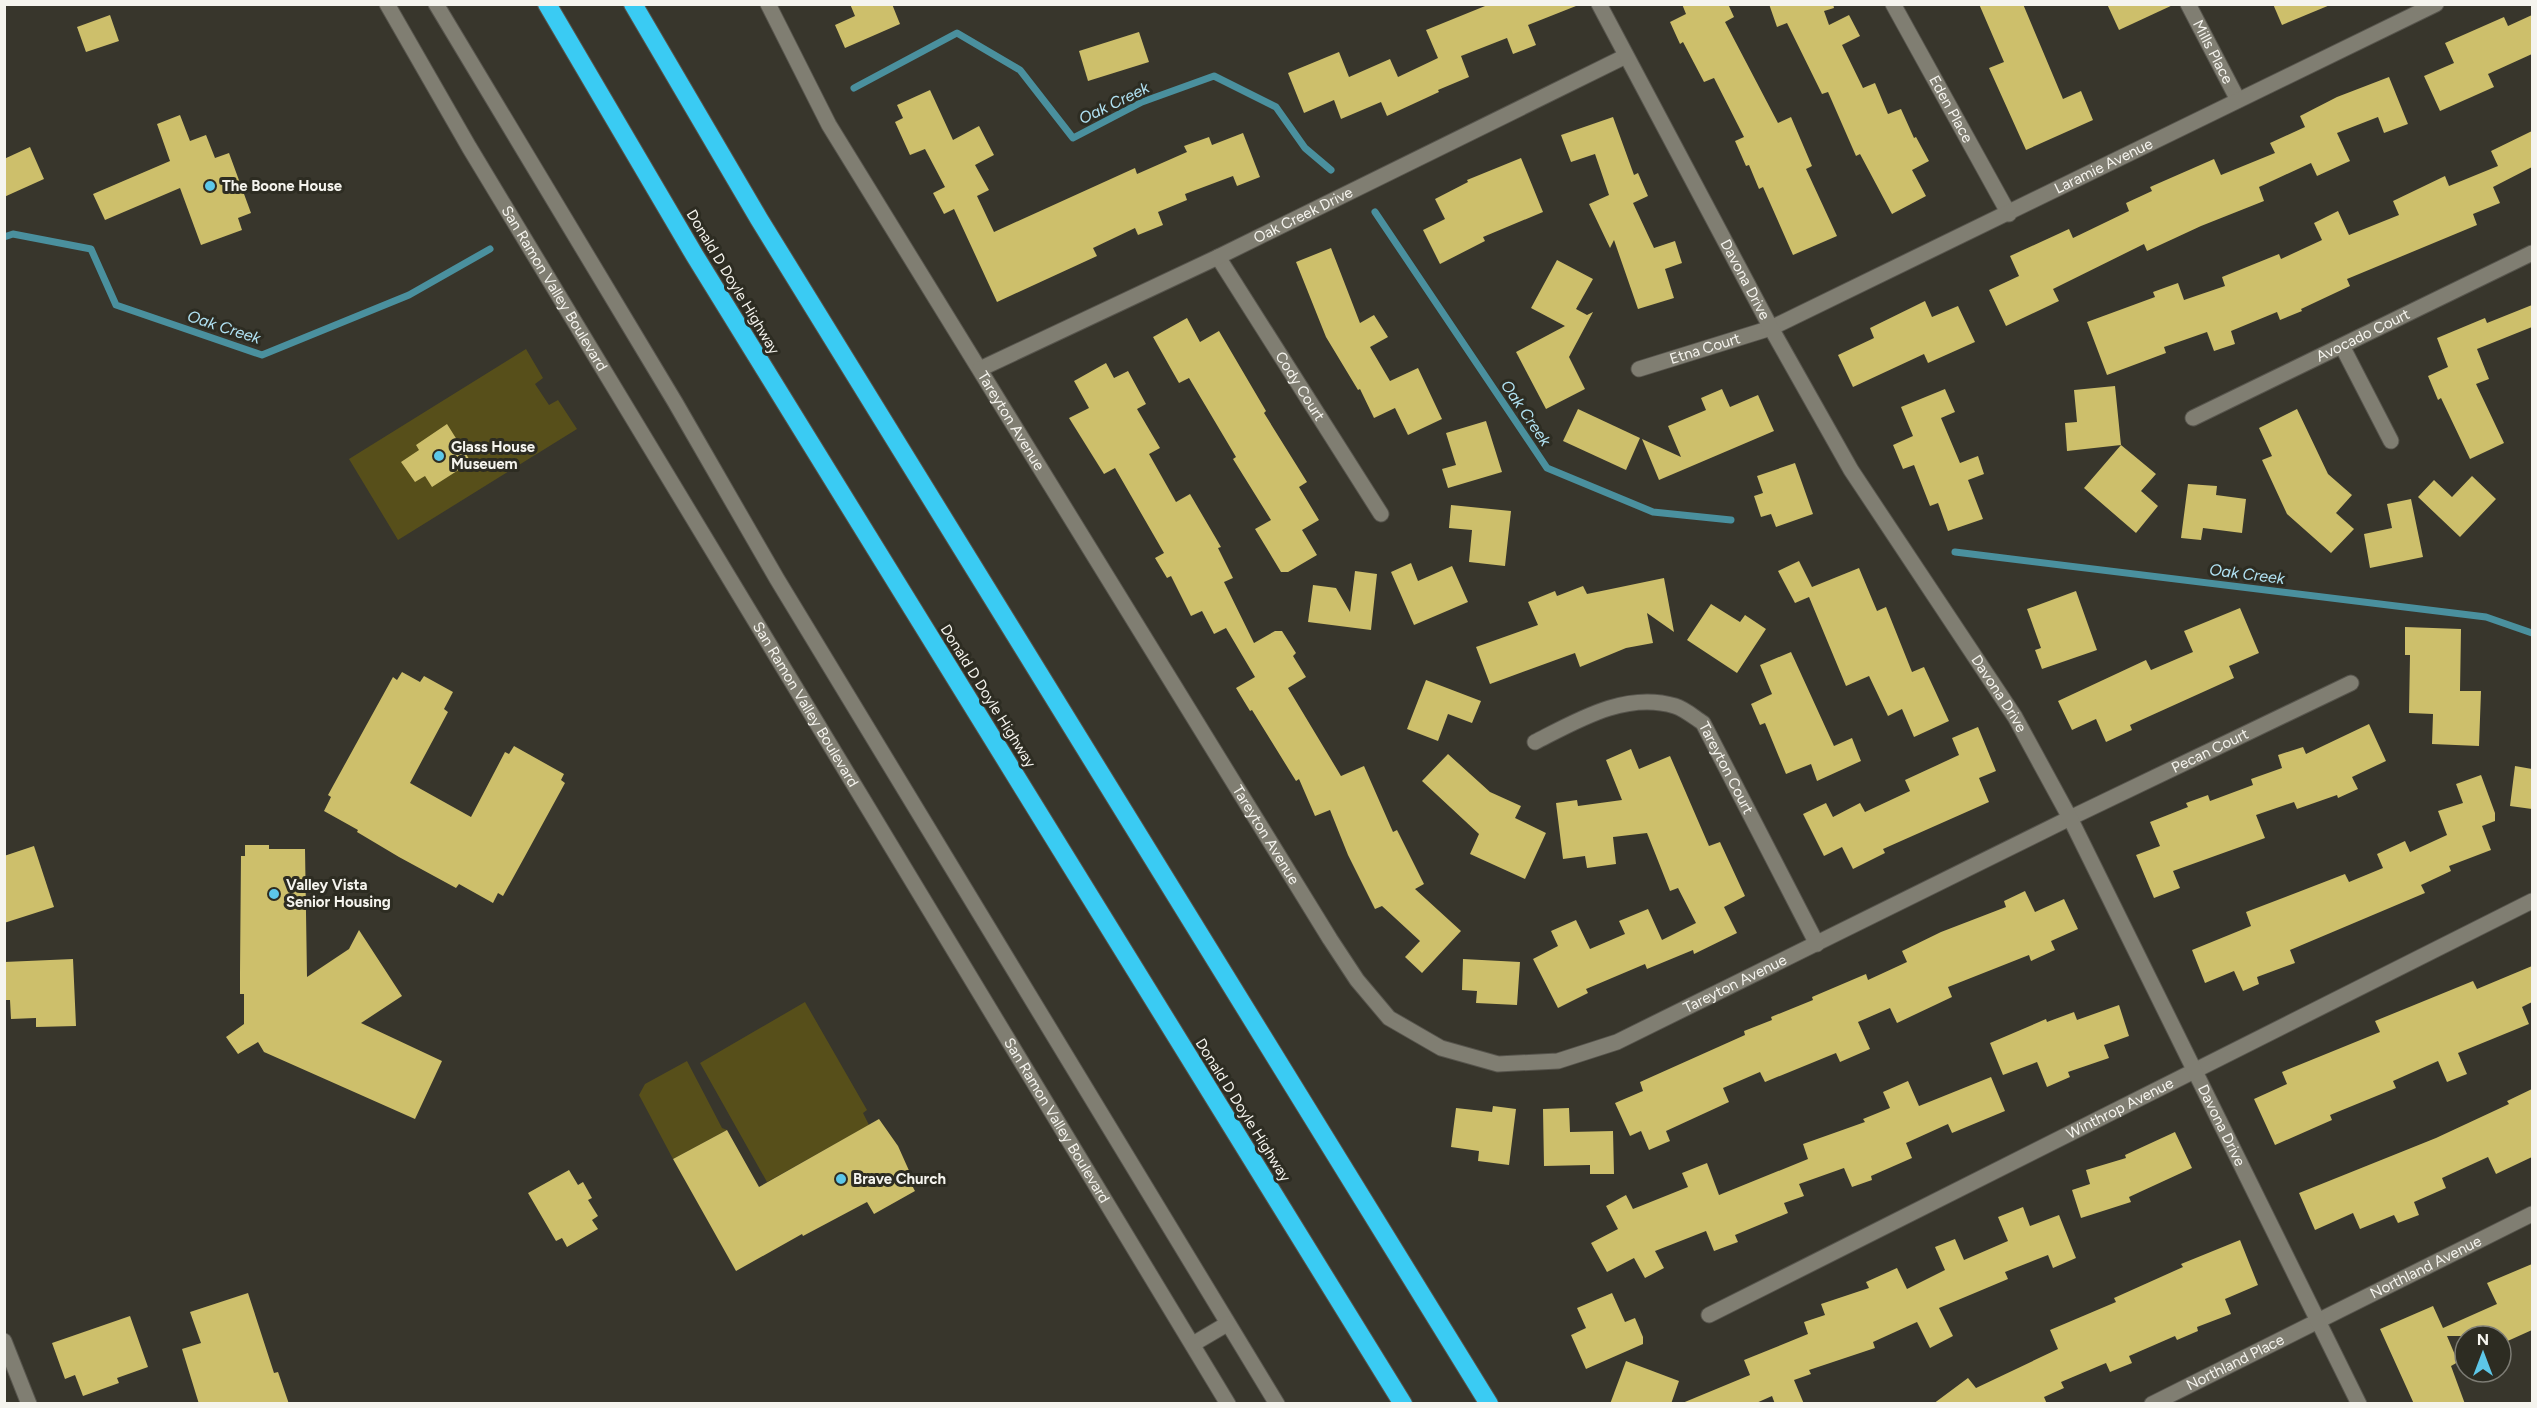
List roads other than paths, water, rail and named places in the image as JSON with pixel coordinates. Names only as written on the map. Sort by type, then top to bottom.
[{"type":"highway","name":"Donald D Doyle Highway","points":[[547,4],[707,276],[1403,1404]]},
{"type":"highway","points":[[633,4],[759,219],[1489,1404]]},
{"type":"street","name":"San Ramon Valley Boulevard","points":[[387,4],[468,147],[1228,1404]]},
{"type":"street","points":[[436,4],[675,402],[777,579],[1277,1404]]},
{"type":"street","name":"Tareyton Avenue","points":[[768,4],[829,125],[1330,939],[1357,980],[1389,1018],[1441,1048],[1498,1064],[1558,1061],[1617,1042],[2070,818]]},
{"type":"street","name":"Davona Drive","points":[[1599,4],[1771,328],[1851,470],[2015,717],[2070,818],[2359,1404]]},
{"type":"street","name":"Eden Place","points":[[1893,4],[2009,214]]},
{"type":"street","name":"Mills Place","points":[[2188,4],[2238,100]]},
{"type":"street","name":"Laramie Avenue","points":[[1771,328],[2436,4]]},
{"type":"street","name":"Oak Creek Drive","points":[[980,369],[1218,257],[1626,56]]},
{"type":"street","name":"Avocado Court","points":[[2193,418],[2532,253]]},
{"type":"street","name":"Cody Court","points":[[1218,257],[1382,514]]},
{"type":"street","name":"Etna Court","points":[[1639,369],[1771,328]]},
{"type":"street","points":[[2342,346],[2391,441]]},
{"type":"street","name":"Pecan Court","points":[[2070,818],[2351,683]]},
{"type":"street","name":"Tareyton Court","points":[[1535,742],[1581,718],[1631,701],[1676,706],[1703,723],[1816,944]]},
{"type":"street","name":"Winthrop Avenue","points":[[1708,1315],[2532,901]]},
{"type":"street","name":"Northland Avenue","points":[[2318,1319],[2532,1214]]},
{"type":"street","name":"Northland Place","points":[[2152,1404],[2318,1319]]},
{"type":"street","points":[[1193,1344],[1227,1324]]},
{"type":"street","points":[[4,1341],[29,1404]]},
{"type":"waterway","name":"Oak Creek","points":[[854,88],[957,33],[1020,70],[1073,138],[1142,102],[1214,76],[1276,107],[1305,148],[1331,170]]},
{"type":"waterway","name":"Oak Creek","points":[[1375,212],[1547,468],[1653,512],[1731,520]]},
{"type":"waterway","name":"Oak Creek","points":[[4,237],[13,234],[91,249],[116,305],[262,355],[409,295],[490,249]]},
{"type":"waterway","name":"Oak Creek","points":[[1955,552],[2486,617],[2532,633]]},
{"type":"place","name":"The Boone House","points":[[210,186]]},
{"type":"place","name":"Glass House Museuem","points":[[439,456]]},
{"type":"place","name":"Valley Vista Senior Housing","points":[[274,894]]},
{"type":"place","name":"Brave Church","points":[[841,1179]]}]
